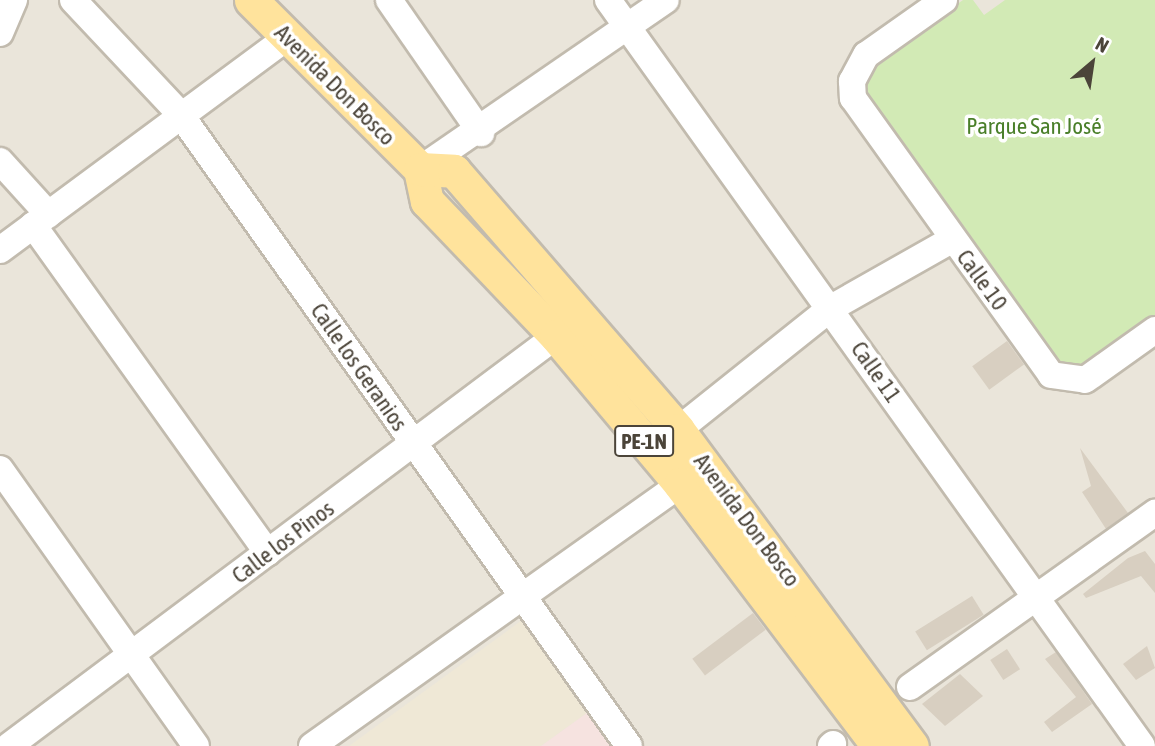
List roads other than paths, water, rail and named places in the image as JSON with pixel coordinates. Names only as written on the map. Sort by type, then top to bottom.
[{"type":"main road","name":"Avenida Don Bosco","points":[[251,0],[420,169],[427,201],[556,336],[680,484],[912,746]]},
{"type":"main road","name":"Avenida Don Bosco","points":[[420,169],[454,171],[678,430],[883,715]]},
{"type":"street","points":[[0,33],[14,0]]},
{"type":"street","name":"Calle los Geranios","points":[[73,0],[180,114],[519,596],[629,746]]},
{"type":"street","points":[[389,0],[481,133]]},
{"type":"street","name":"Calle 11","points":[[608,0],[831,308],[1034,599],[1142,746]]},
{"type":"street","points":[[420,169],[481,133],[666,0]]},
{"type":"street","name":"Calle 10","points":[[944,0],[866,55],[852,81],[853,98],[1051,375],[1063,382],[1085,380],[1155,330]]},
{"type":"street","points":[[0,250],[180,114],[287,38]]},
{"type":"street","points":[[0,160],[268,552]]},
{"type":"street","points":[[678,430],[831,308],[953,239]]},
{"type":"street","name":"Calle los Pinos","points":[[9,746],[556,336]]},
{"type":"street","points":[[0,469],[196,746]]},
{"type":"street","points":[[312,746],[519,596],[680,484]]},
{"type":"street","points":[[883,715],[1034,599],[1155,513]]},
{"type":"park label","name":"Parque San José","points":[[1034,126]]}]
